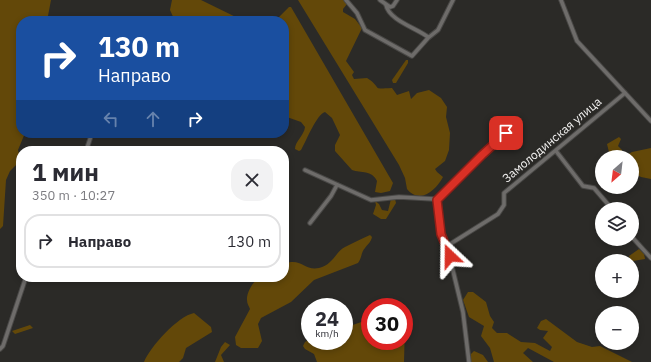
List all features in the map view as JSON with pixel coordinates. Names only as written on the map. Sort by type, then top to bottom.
[{"type":"street","points":[[346,0],[356,13],[365,30],[409,55],[415,54],[428,37],[438,30],[453,0]]},
{"type":"street","points":[[380,0],[392,16],[428,37]]},
{"type":"street","points":[[386,6],[393,6],[397,0]]},
{"type":"street","points":[[561,0],[577,41],[651,121]]},
{"type":"street","name":"Замолодинская улица","points":[[447,246],[498,214],[504,205],[504,193],[625,93]]},
{"type":"street","points":[[437,200],[506,133]]},
{"type":"street","points":[[556,151],[584,186],[594,188],[606,202]]},
{"type":"street","points":[[305,170],[371,200],[399,197],[423,197],[437,200]]},
{"type":"street","points":[[310,223],[331,196],[337,185]]},
{"type":"street","points":[[437,200],[441,234],[443,241],[447,246],[463,312],[469,362]]},
{"type":"street","points":[[639,244],[651,258]]},
{"type":"street","points":[[0,349],[3,346],[24,282]]},
{"type":"shaded area","points":[[0,0],[51,0],[48,16],[16,16],[16,138],[23,138],[20,146],[16,146],[16,165],[10,171],[6,180],[3,226],[0,229]]},
{"type":"shaded area","points":[[172,0],[201,0],[234,16],[173,16],[170,10]]},
{"type":"shaded area","points":[[298,0],[346,0],[347,4],[343,9],[343,12],[355,19],[362,28],[346,61],[354,72],[352,75],[354,79],[367,78],[375,84],[377,88],[392,88],[397,95],[409,91],[411,99],[417,93],[429,90],[441,98],[447,107],[446,117],[450,133],[449,150],[445,161],[435,169],[443,177],[432,191],[422,196],[417,196],[412,194],[407,189],[405,178],[399,165]]},
{"type":"shaded area","points":[[289,7],[291,7],[393,183],[390,191],[381,193],[375,192],[377,181],[375,177],[366,172],[352,170],[335,151],[335,145],[340,135],[332,118],[325,112],[318,118],[301,150],[299,151],[295,149],[296,143],[305,127],[301,122],[289,118],[289,16],[280,16]]},
{"type":"shaded area","points":[[406,60],[408,60],[408,63],[396,83],[393,83],[392,80]]},
{"type":"shaded area","points":[[619,137],[621,139],[618,146],[622,150],[608,150],[607,144]]},
{"type":"shaded area","points":[[651,148],[651,179],[639,176],[639,151]]},
{"type":"shaded area","points":[[391,199],[395,199],[396,203],[386,219],[381,219],[373,214],[376,205],[375,201],[379,204],[382,210],[388,211]]},
{"type":"shaded area","points":[[370,235],[372,237],[358,263],[314,280],[291,302],[261,318],[258,324],[262,341],[258,348],[241,348],[236,345],[235,337],[250,309],[247,297],[254,282],[289,282],[289,262],[299,263],[310,268],[319,268],[328,264],[342,249]]},
{"type":"shaded area","points":[[639,249],[644,254],[645,259],[639,260],[639,254],[632,254]]},
{"type":"shaded area","points":[[468,292],[473,292],[486,302],[490,316],[494,322],[492,328],[497,333],[507,333],[521,342],[535,343],[550,351],[552,347],[543,338],[548,331],[537,328],[541,321],[546,319],[577,342],[595,347],[595,350],[608,350],[632,362],[554,362],[528,348],[523,353],[533,362],[494,362],[490,348],[481,336],[484,326],[469,317],[463,300]]},
{"type":"shaded area","points":[[194,313],[211,327],[212,332],[186,348],[183,358],[179,362],[144,362],[152,348],[165,333],[180,320]]},
{"type":"shaded area","points":[[361,322],[361,350],[404,350],[404,362],[317,362],[314,354],[307,350],[353,350],[353,325]]},
{"type":"shaded area","points":[[30,325],[33,328],[15,334],[12,331]]},
{"type":"shaded area","points":[[225,342],[230,345],[221,355],[224,362],[215,362],[221,347]]},
{"type":"shaded area","points":[[474,351],[483,355],[488,362],[471,362],[471,354]]},
{"type":"route","points":[[450,256],[441,234],[438,219],[437,200],[506,133]]}]
